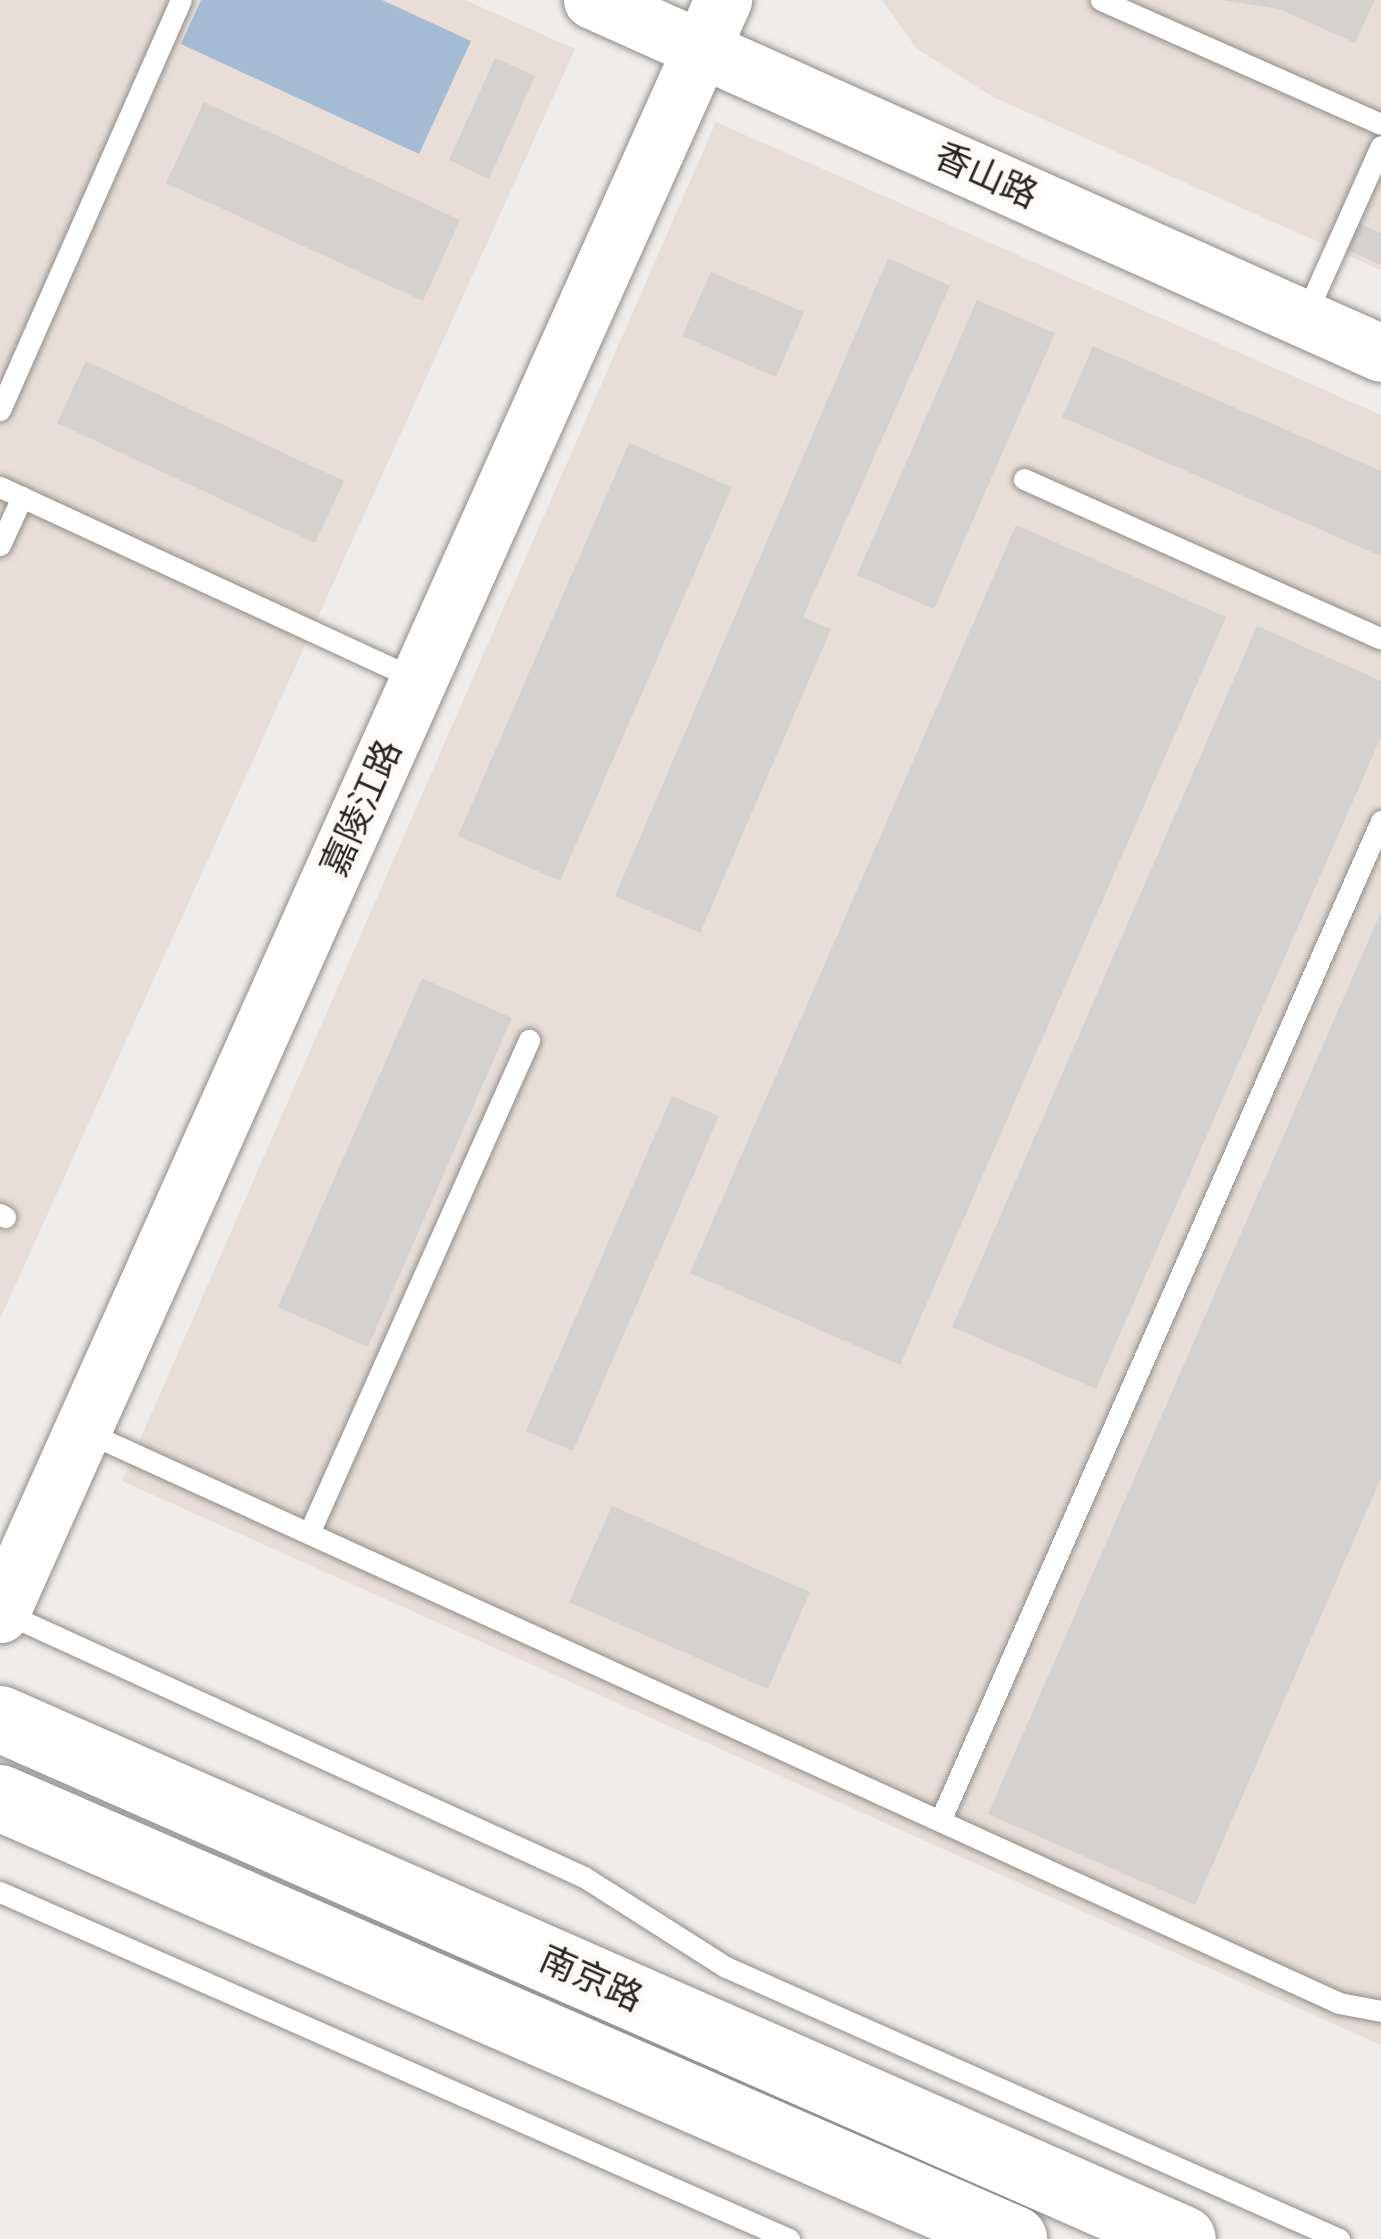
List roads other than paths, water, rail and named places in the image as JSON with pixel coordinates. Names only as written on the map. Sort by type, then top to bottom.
[{"type":"main road","name":"南京路","points":[[0,1718],[1183,2239]]},
{"type":"main road","name":"南京路","points":[[0,1798],[1014,2239]]},
{"type":"street","name":"香山路","points":[[592,0],[712,24],[1381,353]]},
{"type":"street","name":"嘉陵江路","points":[[1,1613],[712,24]]},
{"type":"lane","points":[[0,410],[182,0]]},
{"type":"lane","points":[[1101,0],[1381,124]]},
{"type":"lane","points":[[1304,319],[1381,146]]},
{"type":"lane","points":[[1024,479],[1381,639]]},
{"type":"lane","points":[[0,487],[419,681]]},
{"type":"lane","points":[[0,545],[22,497]]},
{"type":"lane","points":[[940,1821],[1381,821]]},
{"type":"lane","points":[[309,1533],[529,1040]]},
{"type":"lane","points":[[83,1430],[1339,2003],[1381,2011]]},
{"type":"lane","points":[[1,1613],[584,1877],[726,1966],[1339,2239]]},
{"type":"lane","points":[[0,1892],[789,2239]]},
{"type":"water","points":[[201,0],[382,0],[471,41],[419,154],[181,44]]}]
